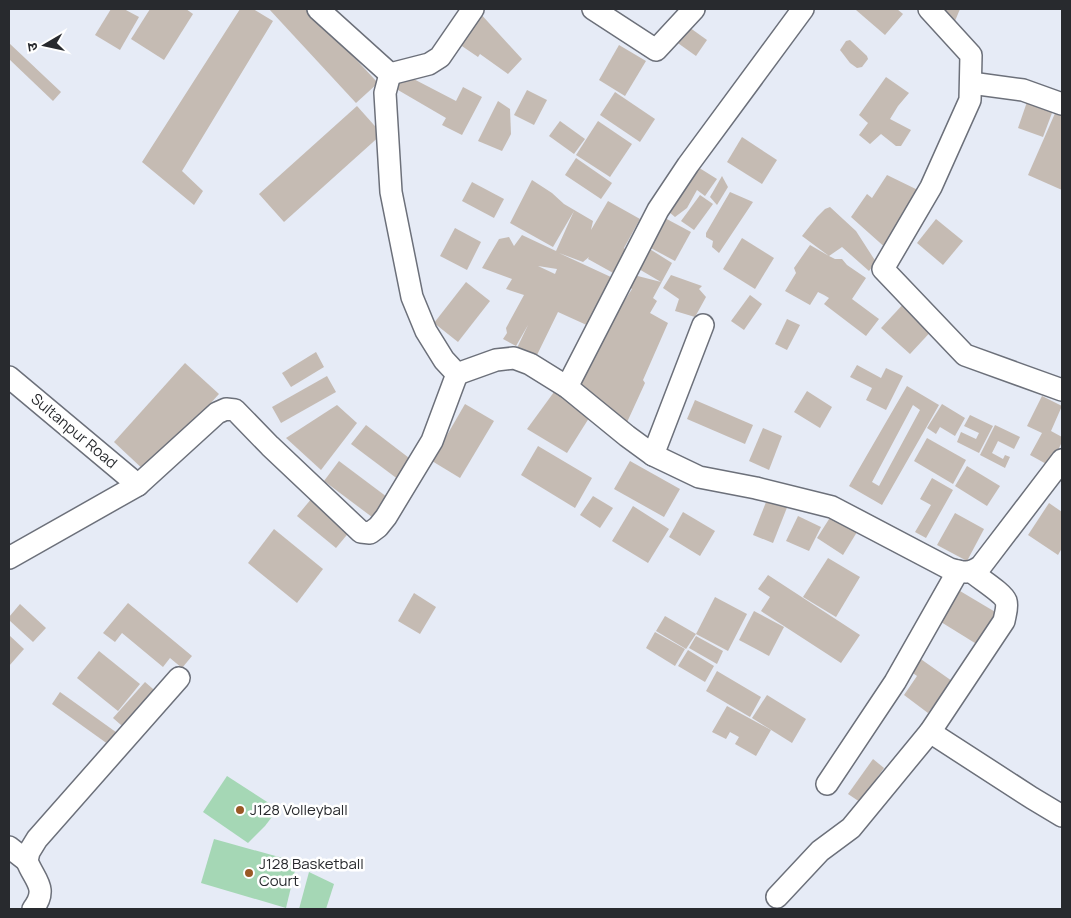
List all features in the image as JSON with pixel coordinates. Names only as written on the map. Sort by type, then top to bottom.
[{"type":"street","points":[[318,9],[390,74]]},
{"type":"street","points":[[390,74],[429,64],[440,57],[473,9]]},
{"type":"street","points":[[593,9],[656,50],[694,9]]},
{"type":"street","points":[[567,387],[649,224],[693,158],[803,9]]},
{"type":"street","points":[[929,9],[971,55],[970,100],[931,188],[883,269],[965,355],[1062,390]]},
{"type":"street","points":[[390,74],[385,93],[391,192],[412,297],[426,331],[444,360],[457,374]]},
{"type":"street","points":[[970,82],[1023,90],[1062,104]]},
{"type":"street","points":[[653,455],[703,325]]},
{"type":"street","points":[[9,558],[138,485],[217,413],[226,409],[235,410],[270,446],[361,532],[370,533],[386,517],[432,441],[457,374],[496,360],[514,358],[530,364],[567,387],[653,455],[700,477],[756,488],[832,507],[950,569],[965,572],[1001,595],[1006,601],[1004,621],[930,732],[851,828],[820,851],[777,897]]},
{"type":"street","name":"Sultanpur Road","points":[[9,377],[138,485]]},
{"type":"street","points":[[827,784],[965,572],[981,566],[1062,460]]},
{"type":"street","points":[[27,861],[29,852],[37,839],[179,678]]},
{"type":"street","points":[[930,732],[1062,816]]},
{"type":"street","points":[[9,847],[27,861],[40,885],[39,896],[33,909]]},
{"type":"green space","name":"J128 Volleyball","points":[[227,776],[278,809],[248,843],[203,812]]},
{"type":"green space","name":"J128 Basketball Court","points":[[214,839],[297,862],[286,908],[201,883]]},
{"type":"green space","points":[[309,872],[334,884],[326,909],[299,909]]},
{"type":"building","points":[[111,9],[124,9],[139,17],[120,50],[95,35]]},
{"type":"building","points":[[150,9],[186,9],[193,14],[164,60],[131,39]]},
{"type":"building","points":[[240,9],[253,9],[273,21],[182,171],[203,191],[194,205],[142,162]]},
{"type":"building","points":[[269,9],[309,9],[378,83],[356,103]]},
{"type":"building","points":[[857,9],[897,9],[903,14],[885,35]]},
{"type":"building","points":[[938,9],[960,9],[955,21]]},
{"type":"building","points":[[478,11],[522,59],[508,74],[480,54],[478,57],[456,42]]},
{"type":"building","points":[[686,25],[707,40],[696,56],[675,41]]},
{"type":"building","points":[[850,40],[867,56],[868,59],[862,67],[857,68],[850,63],[840,50],[846,41]]},
{"type":"building","points":[[9,43],[61,92],[53,101],[9,59]]},
{"type":"building","points":[[619,45],[646,61],[625,96],[599,80]]},
{"type":"building","points":[[404,74],[456,101],[463,87],[482,97],[462,135],[442,125],[446,118],[398,90],[397,81]]},
{"type":"building","points":[[886,77],[909,93],[890,119],[911,130],[901,146],[896,146],[881,134],[870,144],[859,135],[868,123],[859,115]]},
{"type":"building","points":[[527,90],[547,100],[534,125],[514,115]]},
{"type":"building","points":[[615,92],[655,119],[640,142],[600,115]]},
{"type":"building","points":[[1029,96],[1055,105],[1043,137],[1018,128]]},
{"type":"building","points":[[498,101],[510,109],[511,134],[502,151],[478,141]]},
{"type":"building","points":[[357,106],[382,134],[284,222],[259,194]]},
{"type":"building","points":[[1056,111],[1062,114],[1062,190],[1028,175]]},
{"type":"building","points":[[560,121],[585,139],[574,154],[549,136]]},
{"type":"building","points":[[598,121],[632,144],[610,177],[576,155]]},
{"type":"building","points":[[742,137],[777,160],[762,184],[727,162]]},
{"type":"building","points":[[576,158],[612,183],[601,199],[565,175]]},
{"type":"building","points":[[693,164],[717,179],[705,196],[697,190],[687,208],[675,217],[663,207]]},
{"type":"building","points":[[887,175],[924,193],[888,250],[851,217],[867,194],[872,198]]},
{"type":"building","points":[[722,176],[728,187],[717,205],[710,197]]},
{"type":"building","points":[[532,180],[552,193],[564,204],[593,221],[591,230],[608,201],[640,219],[624,248],[628,254],[615,274],[588,259],[589,257],[583,262],[559,253],[613,278],[591,327],[558,312],[536,357],[517,348],[528,325],[516,346],[503,339],[507,333],[506,328],[524,295],[506,289],[512,279],[482,268],[499,239],[509,237],[514,246],[522,235],[556,251],[574,211],[553,247],[510,223]],"holes":[[[538,266],[557,269],[555,274]]]},
{"type":"building","points":[[472,182],[504,199],[494,218],[462,201]]},
{"type":"building","points":[[730,192],[753,202],[719,253],[712,247],[713,241],[706,237],[706,233]]},
{"type":"building","points":[[700,195],[713,204],[694,230],[681,221]]},
{"type":"building","points":[[830,207],[856,231],[876,262],[869,271],[842,247],[829,256],[802,236],[817,217]]},
{"type":"building","points":[[663,217],[691,232],[675,261],[647,246]]},
{"type":"building","points":[[936,219],[963,241],[943,265],[917,243]]},
{"type":"building","points":[[455,228],[481,242],[467,270],[440,256]]},
{"type":"building","points":[[742,238],[774,258],[755,289],[723,269]]},
{"type":"building","points":[[810,245],[835,259],[842,259],[847,265],[866,278],[852,299],[879,319],[866,336],[824,304],[829,298],[824,295],[818,292],[810,305],[785,291],[796,273],[794,268]]},
{"type":"building","points":[[645,246],[672,263],[653,298],[657,301],[650,313],[668,323],[643,380],[645,383],[623,431],[573,388],[588,357],[632,289],[625,284],[630,274],[661,282],[632,265]]},
{"type":"building","points":[[671,275],[702,286],[699,289],[706,297],[695,317],[675,311],[679,299],[663,288]]},
{"type":"building","points":[[466,282],[490,301],[458,342],[434,323]]},
{"type":"building","points":[[750,295],[762,304],[744,330],[731,321]]},
{"type":"building","points":[[907,300],[936,326],[910,354],[881,328]]},
{"type":"building","points":[[787,319],[800,325],[787,350],[775,344]]},
{"type":"building","points":[[316,352],[324,367],[291,387],[282,373]]},
{"type":"building","points":[[185,363],[219,394],[147,473],[114,442]]},
{"type":"building","points":[[857,365],[881,378],[886,368],[903,376],[886,410],[866,400],[872,388],[850,377]]},
{"type":"building","points":[[327,376],[336,392],[281,423],[272,407]]},
{"type":"building","points":[[907,386],[939,405],[882,505],[849,486]],"holes":[[[913,405],[920,410],[879,486],[872,482]]]},
{"type":"building","points":[[807,391],[832,407],[820,428],[794,412]]},
{"type":"building","points":[[554,392],[589,418],[567,453],[527,429]]},
{"type":"building","points":[[1042,396],[1062,406],[1051,431],[1062,437],[1062,442],[1050,466],[1030,455],[1042,433],[1027,426]]},
{"type":"building","points":[[695,400],[753,425],[745,444],[687,419]]},
{"type":"building","points":[[465,404],[494,421],[460,478],[432,461]]},
{"type":"building","points":[[942,404],[965,418],[955,436],[940,427],[936,434],[927,428]]},
{"type":"building","points":[[337,405],[357,423],[321,470],[286,438]]},
{"type":"building","points":[[970,415],[993,426],[979,453],[957,442],[961,432],[976,439],[979,433],[964,426]]},
{"type":"building","points":[[366,425],[413,461],[399,480],[351,444]]},
{"type":"building","points":[[995,425],[1020,437],[1014,449],[998,441],[992,453],[1003,459],[1005,455],[1010,457],[1005,468],[980,455]]},
{"type":"building","points":[[763,428],[782,436],[769,470],[749,461]]},
{"type":"building","points":[[927,438],[966,460],[953,484],[914,461]]},
{"type":"building","points":[[538,446],[592,478],[575,508],[521,475]]},
{"type":"building","points":[[339,461],[387,497],[372,517],[324,481]]},
{"type":"building","points":[[630,461],[680,489],[664,517],[614,489]]},
{"type":"building","points":[[967,466],[1000,486],[987,506],[955,486]]},
{"type":"building","points":[[932,478],[953,490],[926,538],[915,532],[931,505],[920,499]]},
{"type":"building","points":[[770,492],[790,500],[773,543],[753,535]]},
{"type":"building","points":[[593,496],[613,508],[600,528],[580,515]]},
{"type":"building","points":[[312,498],[351,530],[336,548],[297,516]]},
{"type":"building","points":[[1049,503],[1062,512],[1062,548],[1058,555],[1028,535]]},
{"type":"building","points":[[633,506],[669,529],[648,563],[612,541]]},
{"type":"building","points":[[683,512],[715,531],[700,556],[669,537]]},
{"type":"building","points":[[955,513],[984,529],[967,561],[937,545]]},
{"type":"building","points":[[798,516],[821,527],[809,551],[786,541]]},
{"type":"building","points":[[831,516],[857,532],[843,555],[817,538]]},
{"type":"building","points":[[274,529],[323,569],[297,603],[248,563]]},
{"type":"building","points":[[828,558],[860,577],[836,617],[803,597]]},
{"type":"building","points":[[768,575],[860,635],[841,663],[761,611],[770,597],[758,589]]},
{"type":"building","points":[[960,591],[1002,616],[983,648],[941,622]]},
{"type":"building","points":[[414,593],[436,607],[420,634],[398,621]]},
{"type":"building","points":[[715,597],[747,614],[728,651],[696,634]]},
{"type":"building","points":[[128,603],[192,656],[182,668],[170,658],[163,667],[122,633],[115,642],[103,633]]},
{"type":"building","points":[[20,604],[46,628],[33,642],[9,620],[9,617]]},
{"type":"building","points":[[754,611],[784,627],[769,656],[739,640]]},
{"type":"building","points":[[665,616],[696,634],[686,649],[656,631]]},
{"type":"building","points":[[655,632],[685,649],[675,666],[646,648]]},
{"type":"building","points":[[9,635],[24,649],[9,666]]},
{"type":"building","points":[[696,636],[723,651],[717,664],[689,648]]},
{"type":"building","points":[[688,650],[714,666],[705,682],[678,666]]},
{"type":"building","points":[[99,651],[140,684],[118,711],[77,678]]},
{"type":"building","points":[[915,655],[952,681],[928,713],[904,695],[917,676],[906,668]]},
{"type":"building","points":[[717,671],[761,697],[750,717],[706,691]]},
{"type":"building","points":[[145,682],[160,695],[129,732],[113,718]]},
{"type":"building","points":[[60,692],[120,735],[112,747],[52,704]]},
{"type":"building","points":[[767,695],[806,719],[792,743],[752,718]]},
{"type":"building","points":[[727,706],[771,730],[756,756],[735,744],[739,737],[730,732],[726,739],[712,732]]},
{"type":"building","points":[[873,759],[884,768],[860,802],[848,794]]},
{"type":"place","name":"J128 Volleyball","points":[[240,810]]},
{"type":"place","name":"J128 Basketball Court","points":[[249,873]]}]
